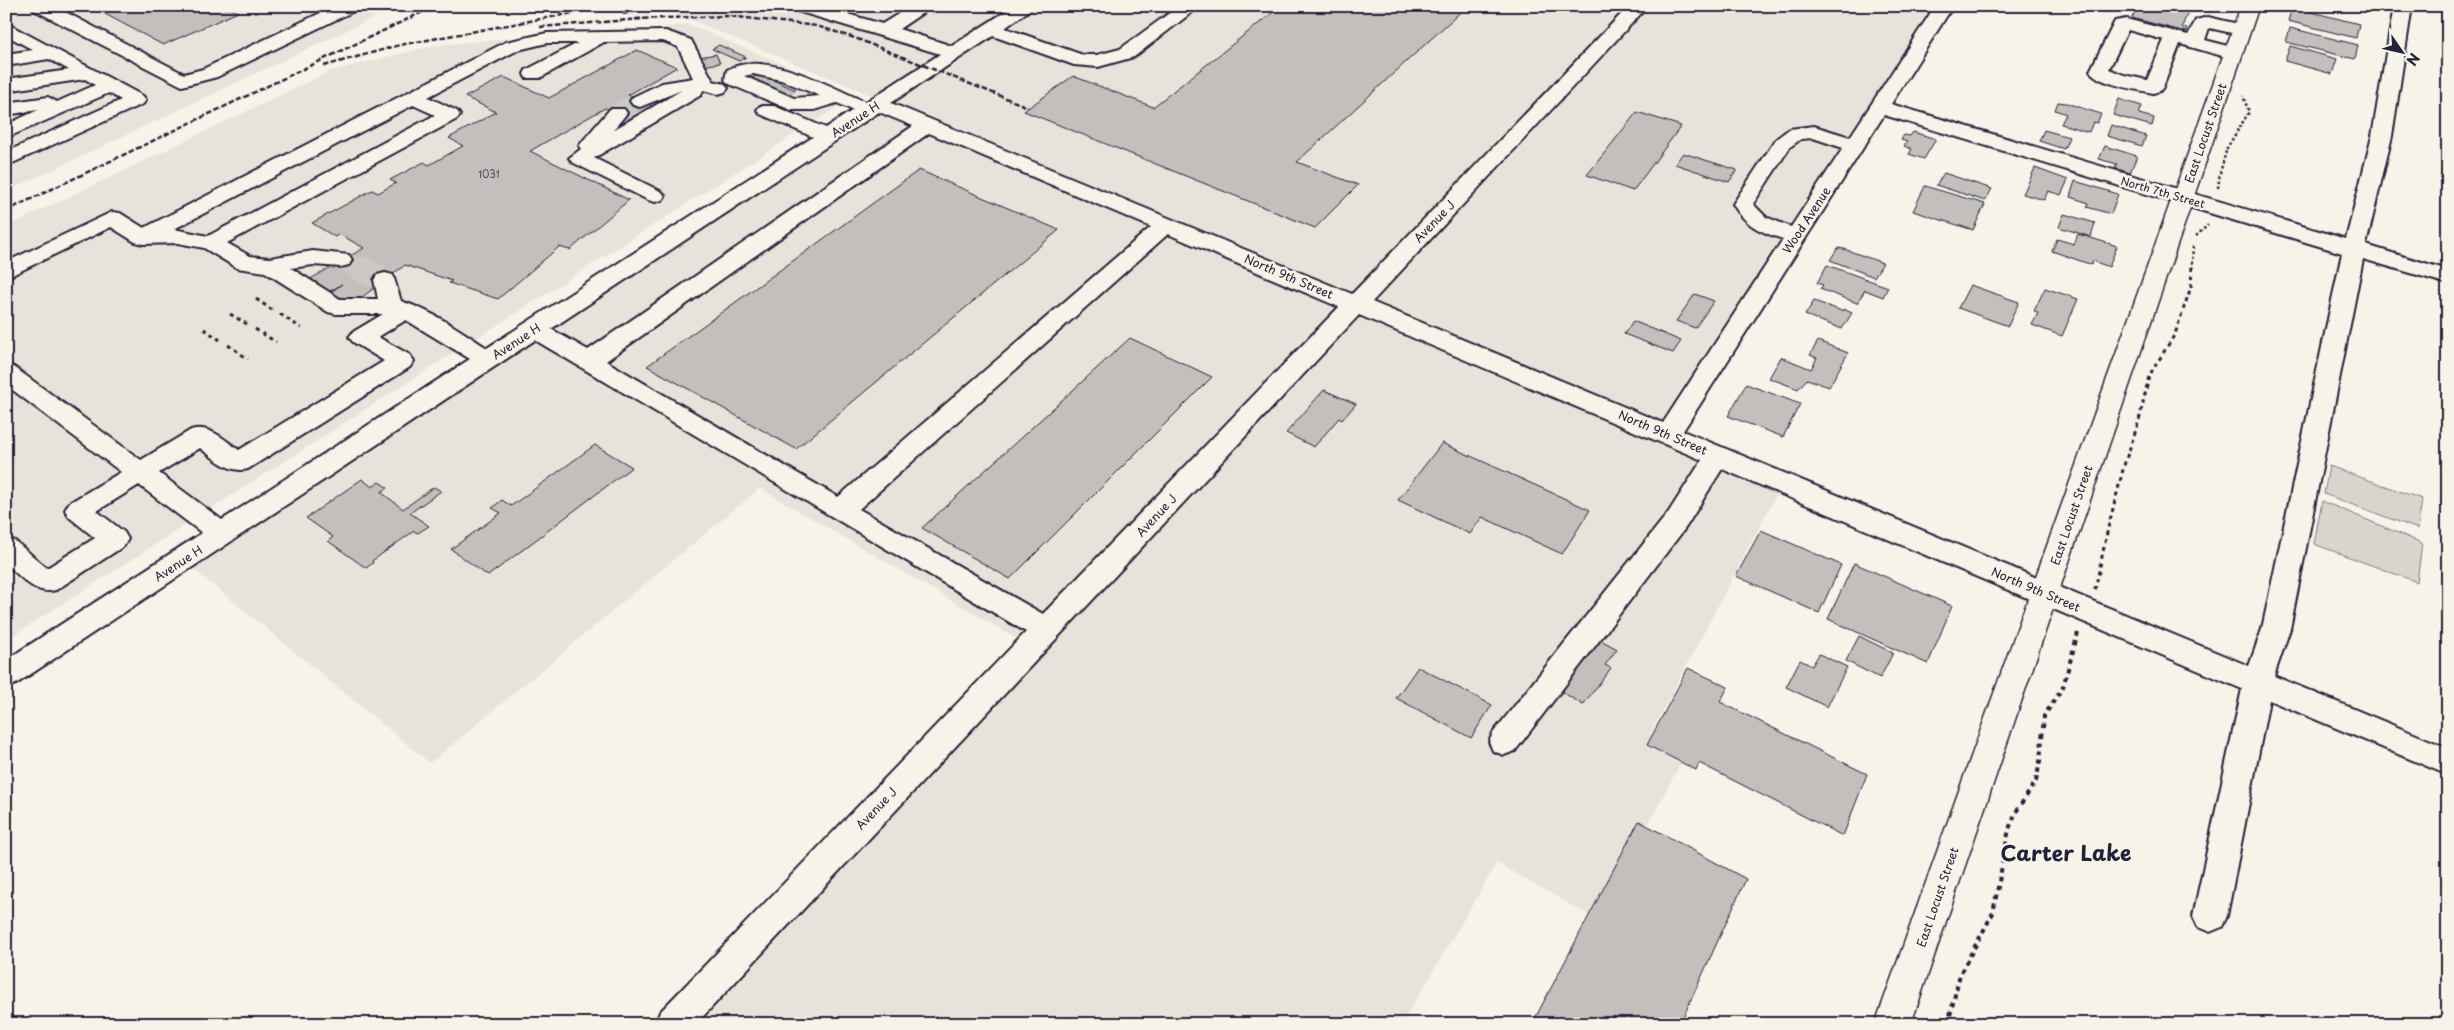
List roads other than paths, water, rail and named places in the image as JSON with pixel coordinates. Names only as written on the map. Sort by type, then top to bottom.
[{"type":"main road","name":"East Locust Street","points":[[1893,1024],[2250,6]]},
{"type":"street","points":[[40,6],[182,80],[210,73],[350,6]]},
{"type":"street","points":[[800,6],[956,53]]},
{"type":"street","points":[[884,30],[924,6]]},
{"type":"street","name":"Avenue H","points":[[9,669],[222,534],[1026,6]]},
{"type":"street","points":[[991,30],[1080,61],[1098,61],[1127,53],[1191,6]]},
{"type":"street","name":"Avenue J","points":[[672,1024],[1639,6]]},
{"type":"street","name":"Wood Avenue","points":[[1669,434],[1944,6]]},
{"type":"street","points":[[2210,916],[2258,682],[2276,629],[2354,249],[2382,136],[2403,6]]},
{"type":"street","points":[[2194,43],[2202,24],[2213,23],[2241,30]]},
{"type":"street","points":[[6,160],[136,100],[52,53],[11,34]]},
{"type":"street","points":[[143,237],[512,46],[547,38],[666,36],[685,44],[705,84]]},
{"type":"street","points":[[533,74],[602,37]]},
{"type":"street","points":[[2174,37],[2233,53]]},
{"type":"street","points":[[6,60],[52,53]]},
{"type":"street","points":[[6,85],[88,73]]},
{"type":"street","points":[[640,100],[675,84],[705,84],[828,136]]},
{"type":"street","points":[[579,158],[705,84]]},
{"type":"street","points":[[6,132],[110,85]]},
{"type":"street","points":[[211,243],[450,115],[412,97]]},
{"type":"street","name":"North 9th Street","points":[[838,97],[928,125],[2448,762]]},
{"type":"street","points":[[6,109],[80,98]]},
{"type":"street","name":"North 7th Street","points":[[1879,107],[2448,278]]},
{"type":"street","points":[[579,158],[617,113]]},
{"type":"street","points":[[589,361],[928,125]]},
{"type":"street","points":[[1796,236],[1763,224],[1749,216],[1743,204],[1783,143],[1796,133],[1814,132],[1854,145]]},
{"type":"street","points":[[579,158],[656,196]]},
{"type":"street","points":[[6,271],[112,218],[143,237],[178,236],[211,243],[245,263],[270,265],[313,258],[341,260]]},
{"type":"street","points":[[840,510],[1166,225]]},
{"type":"street","points":[[270,265],[336,307],[398,308],[437,326],[488,359]]},
{"type":"street","points":[[385,280],[398,308]]},
{"type":"street","points":[[6,548],[46,582],[115,539],[78,510],[200,436],[239,462],[402,361],[361,337],[398,308]]},
{"type":"street","points":[[534,329],[1047,630]]},
{"type":"street","points":[[6,373],[222,534]]},
{"type":"street","points":[[1504,742],[1677,520],[1718,455]]},
{"type":"tunnel","points":[[617,113],[640,101]]},
{"type":"tunnel","points":[[341,260],[360,269]]},
{"type":"tunnel","points":[[357,267],[385,280]]},
{"type":"railway","points":[[6,211],[435,6]]},
{"type":"railway","points":[[324,66],[400,45],[611,6]]},
{"type":"railway","points":[[623,14],[660,6]]},
{"type":"railway","points":[[711,11],[740,6]]},
{"type":"railway","points":[[635,19],[728,16],[817,26],[855,38],[1028,107]]},
{"type":"railway","points":[[540,27],[642,19]]},
{"type":"district","name":"Carter Lake","points":[[2066,852]]}]
